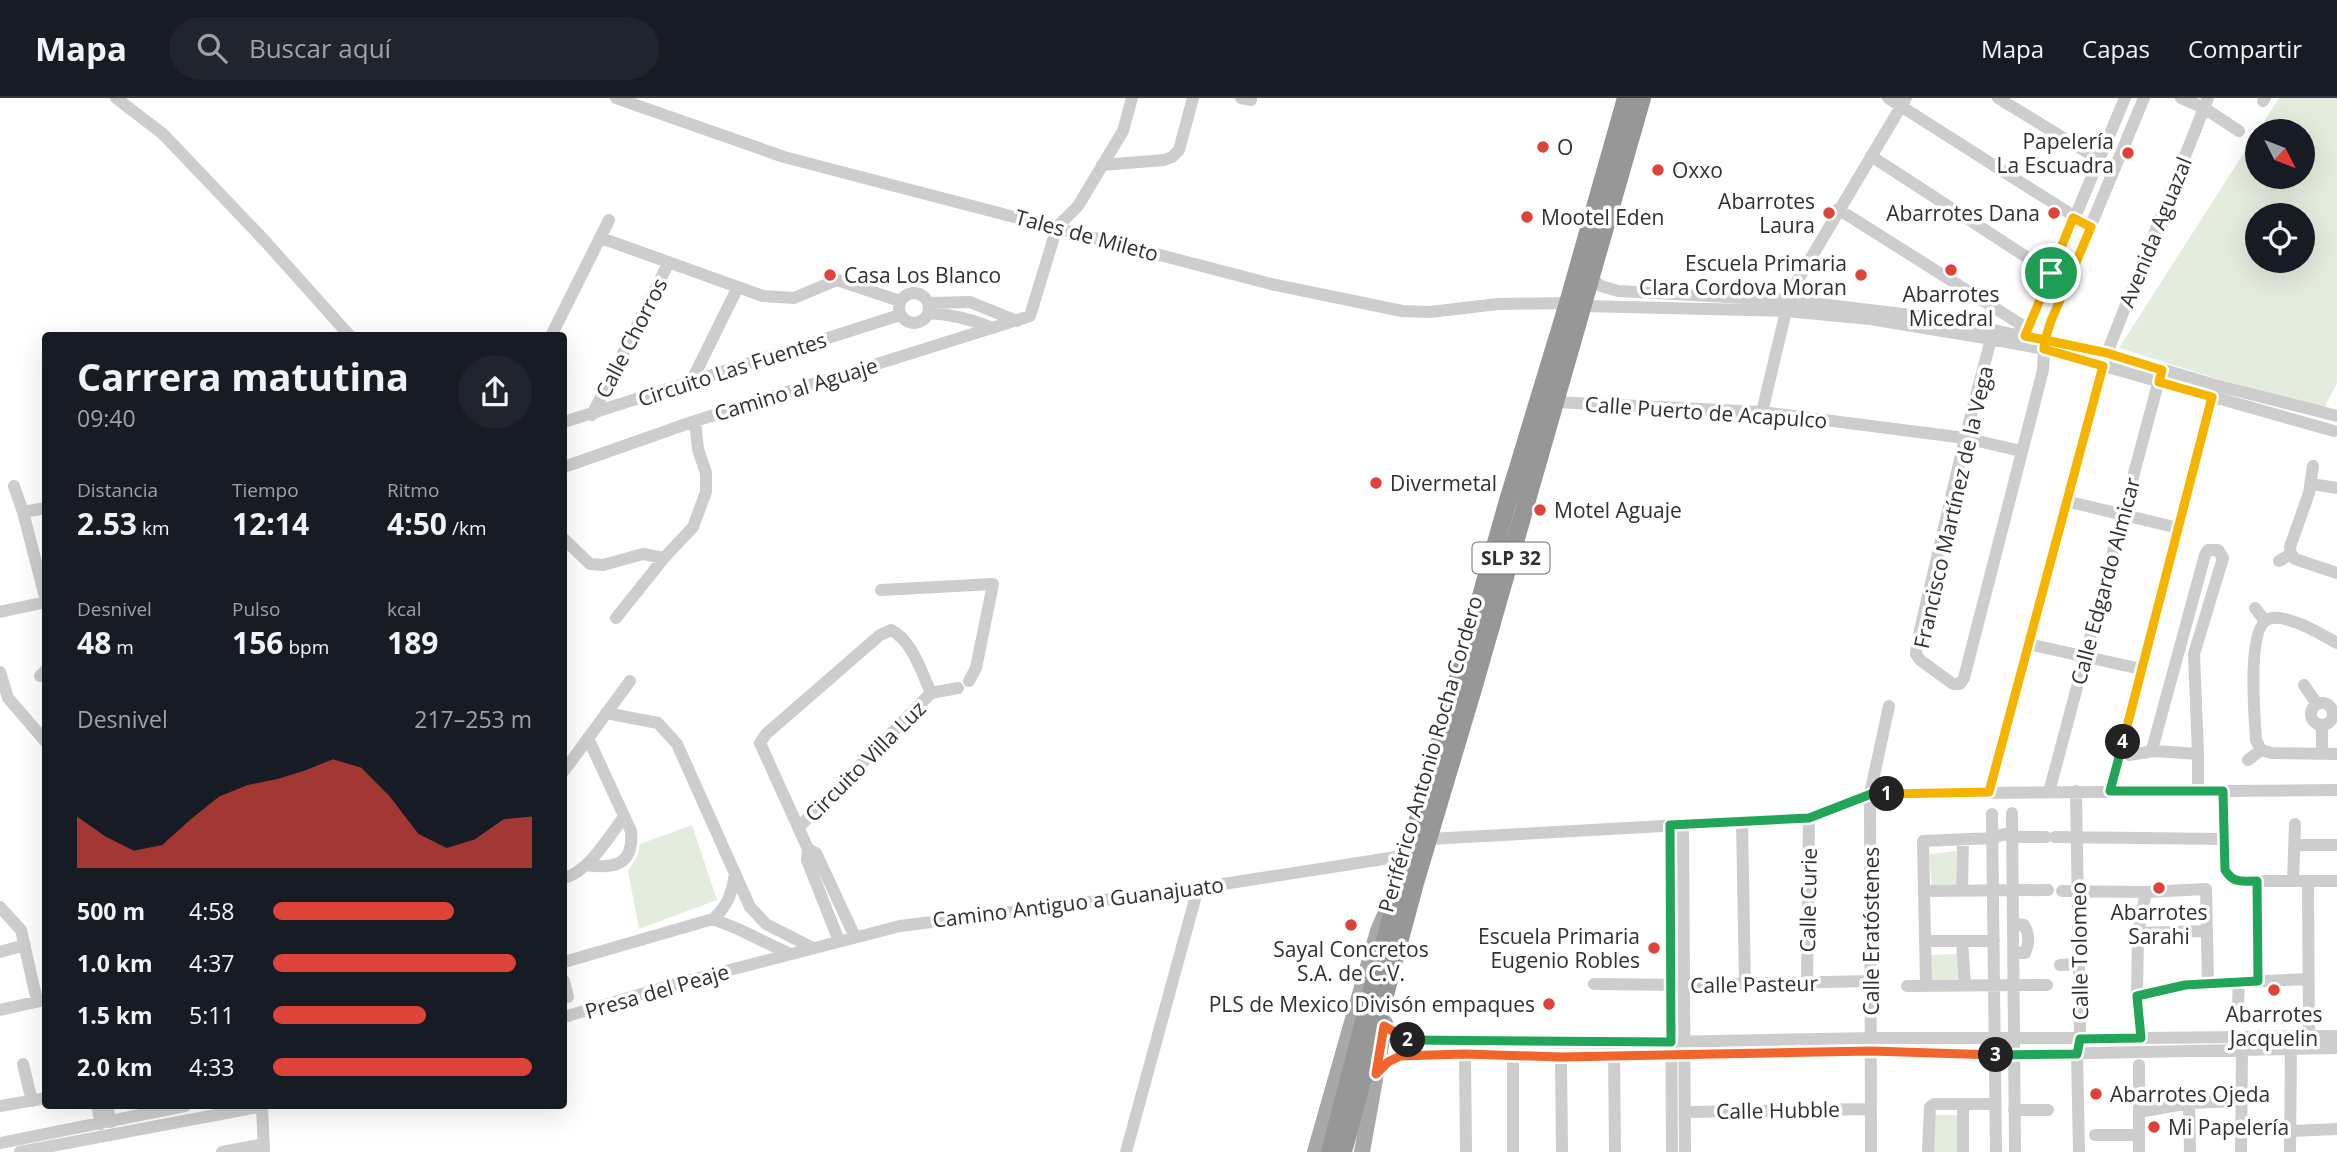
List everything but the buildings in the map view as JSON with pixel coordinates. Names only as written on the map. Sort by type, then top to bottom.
[{"type":"highway","name":"Periférico Antonio Rocha Cordero","points":[[1375,1020],[1409,879],[1429,839],[1555,402],[1626,98]]},
{"type":"highway","name":"Periférico Antonio Rocha Cordero","points":[[1409,879],[1409,855],[1507,504],[1576,305],[1590,277],[1642,98]]},
{"type":"highway","name":"SLP 32","points":[[1330,1152],[1375,1020]]},
{"type":"highway","name":"SLP 32","points":[[1343,1152],[1375,1020]]},
{"type":"main road","points":[[1315,1152],[1378,931],[1409,879]]},
{"type":"main road","points":[[1362,1152],[1376,1074],[1375,1020]]},
{"type":"main road","points":[[1357,1152],[1367,1120]]},
{"type":"street","points":[[116,98],[163,134],[264,240],[345,332]]},
{"type":"street","name":"Tales de Mileto","points":[[616,98],[784,156],[1271,284],[1402,311],[1430,312],[1498,304],[1786,305]]},
{"type":"street","points":[[928,308],[970,302],[1023,319],[1057,227],[1078,206],[1123,131],[1132,98]]},
{"type":"street","points":[[1102,166],[1172,157],[1179,150],[1193,98]]},
{"type":"street","points":[[1888,98],[1903,102],[2073,218],[2091,227]]},
{"type":"street","points":[[1998,98],[2098,159]]},
{"type":"street","name":"Francisco Martínez de la Vega","points":[[1991,339],[1965,438],[1916,654],[1920,660],[1954,684],[1960,684],[1964,678],[2043,370],[2045,344],[2051,321],[2144,98]]},
{"type":"street","points":[[2181,98],[2206,103],[2239,131]]},
{"type":"street","points":[[2025,336],[2120,100]]},
{"type":"street","points":[[1762,412],[1786,305],[1838,209],[1903,102]]},
{"type":"street","name":"Avenida Aguazal","points":[[1989,792],[2105,360],[2206,103]]},
{"type":"street","points":[[1871,156],[2051,273]]},
{"type":"street","points":[[1838,209],[2025,336]]},
{"type":"street","points":[[553,332],[609,220]]},
{"type":"street","points":[[601,238],[763,296],[794,298],[837,280],[900,301]]},
{"type":"street","name":"Calle Chorros","points":[[592,415],[669,262]]},
{"type":"street","points":[[1590,277],[1601,286],[1618,290],[1928,317],[2025,336],[2045,344],[2336,426]]},
{"type":"street","points":[[691,382],[738,287]]},
{"type":"street","points":[[913,293],[922,295],[928,308],[926,318],[917,323],[908,322],[900,315],[900,301],[913,293]]},
{"type":"street","points":[[967,318],[970,302]]},
{"type":"street","points":[[1786,305],[1991,339],[2025,336]]},
{"type":"street","points":[[928,308],[993,328]]},
{"type":"street","name":"Circuito Las Fuentes","points":[[567,421],[900,315]]},
{"type":"street","name":"Camino al Aguaje","points":[[567,466],[695,421],[1023,319]]},
{"type":"street","name":"Calle Edgardo Almicar","points":[[2049,792],[2160,376]]},
{"type":"street","points":[[2110,791],[2214,391]]},
{"type":"street","name":"Calle Puerto de Acapulco","points":[[1555,402],[1762,412],[1965,438],[2021,451]]},
{"type":"street","points":[[615,618],[693,527],[706,492],[706,473],[698,449],[695,421]]},
{"type":"street","points":[[2313,466],[2312,484],[2290,547],[2291,554],[2295,559],[2337,573]]},
{"type":"street","points":[[2312,484],[2337,488]]},
{"type":"street","points":[[14,486],[41,569]]},
{"type":"street","points":[[2066,501],[2178,528]]},
{"type":"street","points":[[23,512],[42,510]]},
{"type":"street","points":[[567,542],[590,564],[603,565],[643,554],[664,558]]},
{"type":"street","points":[[2155,751],[2153,746],[2204,555],[2208,550],[2218,550],[2223,558],[2194,654],[2198,791]]},
{"type":"street","points":[[2279,561],[2291,554]]},
{"type":"street","name":"Circuito Villa Luz","points":[[798,828],[932,693],[963,685],[976,668],[993,584],[881,590]]},
{"type":"street","points":[[0,612],[42,603]]},
{"type":"street","points":[[2255,608],[2265,621]]},
{"type":"street","points":[[2337,643],[2308,626],[2272,618],[2265,621],[2260,628],[2253,656],[2256,740],[2261,750],[2272,753],[2337,754]]},
{"type":"street","name":"Circuito Villa Luz","points":[[839,941],[807,860],[808,849],[760,743],[766,734],[880,635],[891,630],[900,635],[932,693]]},
{"type":"street","points":[[2028,644],[2141,669]]},
{"type":"street","points":[[2179,651],[2194,654]]},
{"type":"street","points":[[0,672],[8,698],[42,737]]},
{"type":"street","points":[[567,767],[630,681]]},
{"type":"street","points":[[2304,685],[2318,704]]},
{"type":"street","points":[[2318,704],[2329,704],[2335,715],[2331,721],[2322,725],[2311,717],[2312,709],[2318,704]]},
{"type":"street","name":"Calle Eratóstenes","points":[[1871,1152],[1871,794],[1889,706]]},
{"type":"street","points":[[606,713],[658,723],[677,744],[750,907],[766,924],[813,948]]},
{"type":"street","points":[[2322,725],[2322,754]]},
{"type":"street","points":[[586,865],[603,868],[617,866],[627,858],[632,846],[631,831],[588,738]]},
{"type":"street","points":[[2248,760],[2261,750]]},
{"type":"street","points":[[2129,755],[2155,751],[2199,754]]},
{"type":"street","points":[[1429,839],[1809,818],[1871,794],[2337,790]]},
{"type":"street","name":"Calle Tolomeo","points":[[2077,791],[2078,837],[2085,891],[2079,964],[2079,1152]]},
{"type":"street","points":[[2223,791],[2225,870],[2231,878],[2237,881],[2337,881]]},
{"type":"street","points":[[2012,813],[2015,1152]]},
{"type":"street","points":[[1992,814],[1996,1152]]},
{"type":"street","points":[[567,878],[586,865],[624,817]]},
{"type":"street","name":"Calle Curie","points":[[1807,983],[1809,818]]},
{"type":"street","points":[[1742,822],[1745,984]]},
{"type":"street","points":[[2293,881],[2295,824]]},
{"type":"street","points":[[1672,1152],[1671,1049],[1677,985],[1676,825]]},
{"type":"street","points":[[1926,984],[1923,841],[1993,838],[2005,834],[2014,837],[2225,839]]},
{"type":"street","points":[[1962,891],[1963,839]]},
{"type":"street","points":[[2294,845],[2337,845]]},
{"type":"street","name":"Circuito Villa Luz","points":[[808,849],[816,853],[855,937]]},
{"type":"street","name":"Camino Antiguo a Guanajuato","points":[[751,965],[900,926],[1198,888],[1409,855]]},
{"type":"street","points":[[567,961],[713,919],[725,907],[730,897],[735,873]]},
{"type":"street","points":[[2257,881],[2258,981]]},
{"type":"street","points":[[2308,881],[2309,1036]]},
{"type":"street","points":[[1126,1152],[1198,888]]},
{"type":"street","points":[[1924,891],[2146,892],[2206,889],[2208,983]]},
{"type":"street","points":[[2141,1038],[2137,996],[2138,933],[2146,892]]},
{"type":"street","points":[[725,907],[737,904],[750,907]]},
{"type":"street","points":[[0,907],[21,930],[41,1000],[0,1010]]},
{"type":"street","points":[[713,919],[790,954]]},
{"type":"street","points":[[2138,933],[2207,931]]},
{"type":"street","points":[[774,947],[781,933]]},
{"type":"street","points":[[1925,941],[1994,940]]},
{"type":"street","points":[[1962,941],[1965,985]]},
{"type":"street","points":[[0,951],[25,945]]},
{"type":"street","points":[[2060,965],[2079,964]]},
{"type":"street","name":"Presa del Peaje","points":[[567,1016],[751,965]]},
{"type":"street","points":[[2137,996],[2185,985],[2308,979]]},
{"type":"street","name":"Calle Pasteur","points":[[1594,984],[1871,981]]},
{"type":"street","points":[[2238,1005],[2239,982]]},
{"type":"street","points":[[1677,985],[1685,1049],[1685,1152]]},
{"type":"street","points":[[1907,986],[2047,985]]},
{"type":"street","points":[[567,993],[568,997]]},
{"type":"street","points":[[1375,1020],[1409,1041],[1614,1050],[1871,1045],[2015,1037],[2080,1039],[2337,1036]]},
{"type":"street","points":[[1871,1045],[1996,1055],[2337,1048]]},
{"type":"street","points":[[2290,1152],[2291,1048]]},
{"type":"street","points":[[2241,1152],[2242,1049]]},
{"type":"street","points":[[1376,1074],[1388,1062],[1400,1056],[1465,1054],[1561,1057],[1614,1050]]},
{"type":"street","points":[[1614,1050],[1615,1152]]},
{"type":"street","points":[[1465,1054],[1466,1152]]},
{"type":"street","points":[[1513,1055],[1513,1152]]},
{"type":"street","points":[[1561,1057],[1562,1152]]},
{"type":"street","points":[[23,1064],[32,1101]]},
{"type":"street","points":[[2139,1065],[2139,1152]]},
{"type":"street","points":[[2063,1085],[2078,1085]]},
{"type":"street","points":[[0,1106],[42,1099]]},
{"type":"street","points":[[2139,1112],[2189,1103],[2241,1101]]},
{"type":"street","points":[[2189,1103],[2190,1152]]},
{"type":"street","points":[[1928,1152],[1930,1107],[1934,1104],[1995,1104]]},
{"type":"street","points":[[1963,1104],[1963,1152]]},
{"type":"street","points":[[99,1109],[106,1123]]},
{"type":"street","points":[[106,1123],[107,1109]]},
{"type":"street","points":[[29,1148],[106,1123],[171,1109]]},
{"type":"street","points":[[0,1143],[29,1148],[246,1109]]},
{"type":"street","points":[[222,1152],[264,1148],[263,1109]]},
{"type":"street","name":"Calle Hubble","points":[[1685,1112],[1871,1109]]},
{"type":"street","points":[[2014,1110],[2048,1110]]},
{"type":"street","points":[[2290,1131],[2337,1129]]},
{"type":"street","points":[[2095,1135],[2139,1135]]},
{"type":"shaded area","points":[[2279,98],[2337,98],[2337,383],[2324,408],[2119,348],[2245,151],[2245,189],[2315,189],[2315,119],[2266,119]]},
{"type":"shaded area","points":[[692,825],[717,900],[639,929],[628,871],[638,855],[640,844]]},
{"type":"shaded area","points":[[1956,851],[1956,889],[1932,891],[1929,854]]},
{"type":"shaded area","points":[[1959,954],[1960,980],[1931,982],[1929,955]]},
{"type":"shaded area","points":[[1933,1115],[1960,1115],[1961,1152],[1933,1152]]},
{"type":"place","name":"O","points":[[1543,147]]},
{"type":"place","name":"Papelería La Escuadra","points":[[2128,153]]},
{"type":"place","name":"Oxxo","points":[[1658,170]]},
{"type":"place","name":"Abarrotes Laura","points":[[1829,213]]},
{"type":"place","name":"Abarrotes Dana","points":[[2054,213]]},
{"type":"place","name":"Mootel Eden","points":[[1527,217]]},
{"type":"place","name":"Abarrotes Micedral","points":[[1951,270]]},
{"type":"place","name":"Casa Los Blanco","points":[[830,275]]},
{"type":"place","name":"Escuela Primaria Clara Cordova Moran","points":[[1861,275]]},
{"type":"place","name":"Divermetal","points":[[1376,483]]},
{"type":"place","name":"Motel Aguaje","points":[[1540,510]]},
{"type":"place","name":"Abarrotes Sarahi","points":[[2159,888]]},
{"type":"place","name":"Sayal Concretos S.A. de C.V.","points":[[1351,925]]},
{"type":"place","name":"Escuela Primaria Eugenio Robles","points":[[1654,948]]},
{"type":"place","name":"Abarrotes Jacquelin","points":[[2274,990]]},
{"type":"place","name":"PLS de Mexico Divisón empaques","points":[[1549,1004]]},
{"type":"place","name":"Abarrotes Ojeda","points":[[2096,1094]]},
{"type":"place","name":"Mi Papelería","points":[[2154,1127]]},
{"type":"route","points":[[2051,273],[2025,336],[2045,340],[2044,349],[2103,366],[1989,792],[1871,794],[1809,818],[1670,825],[1671,1042],[1409,1041],[1384,1026],[1376,1074],[1388,1062],[1400,1056],[1465,1054],[1561,1057],[1871,1051],[1996,1055],[2077,1054],[2080,1039],[2141,1038],[2137,996],[2185,985],[2258,981],[2257,881],[2237,881],[2225,870],[2223,791],[2110,791],[2212,397],[2159,382],[2162,370],[2107,353],[2045,340],[2091,227],[2073,218],[2051,273]]}]
